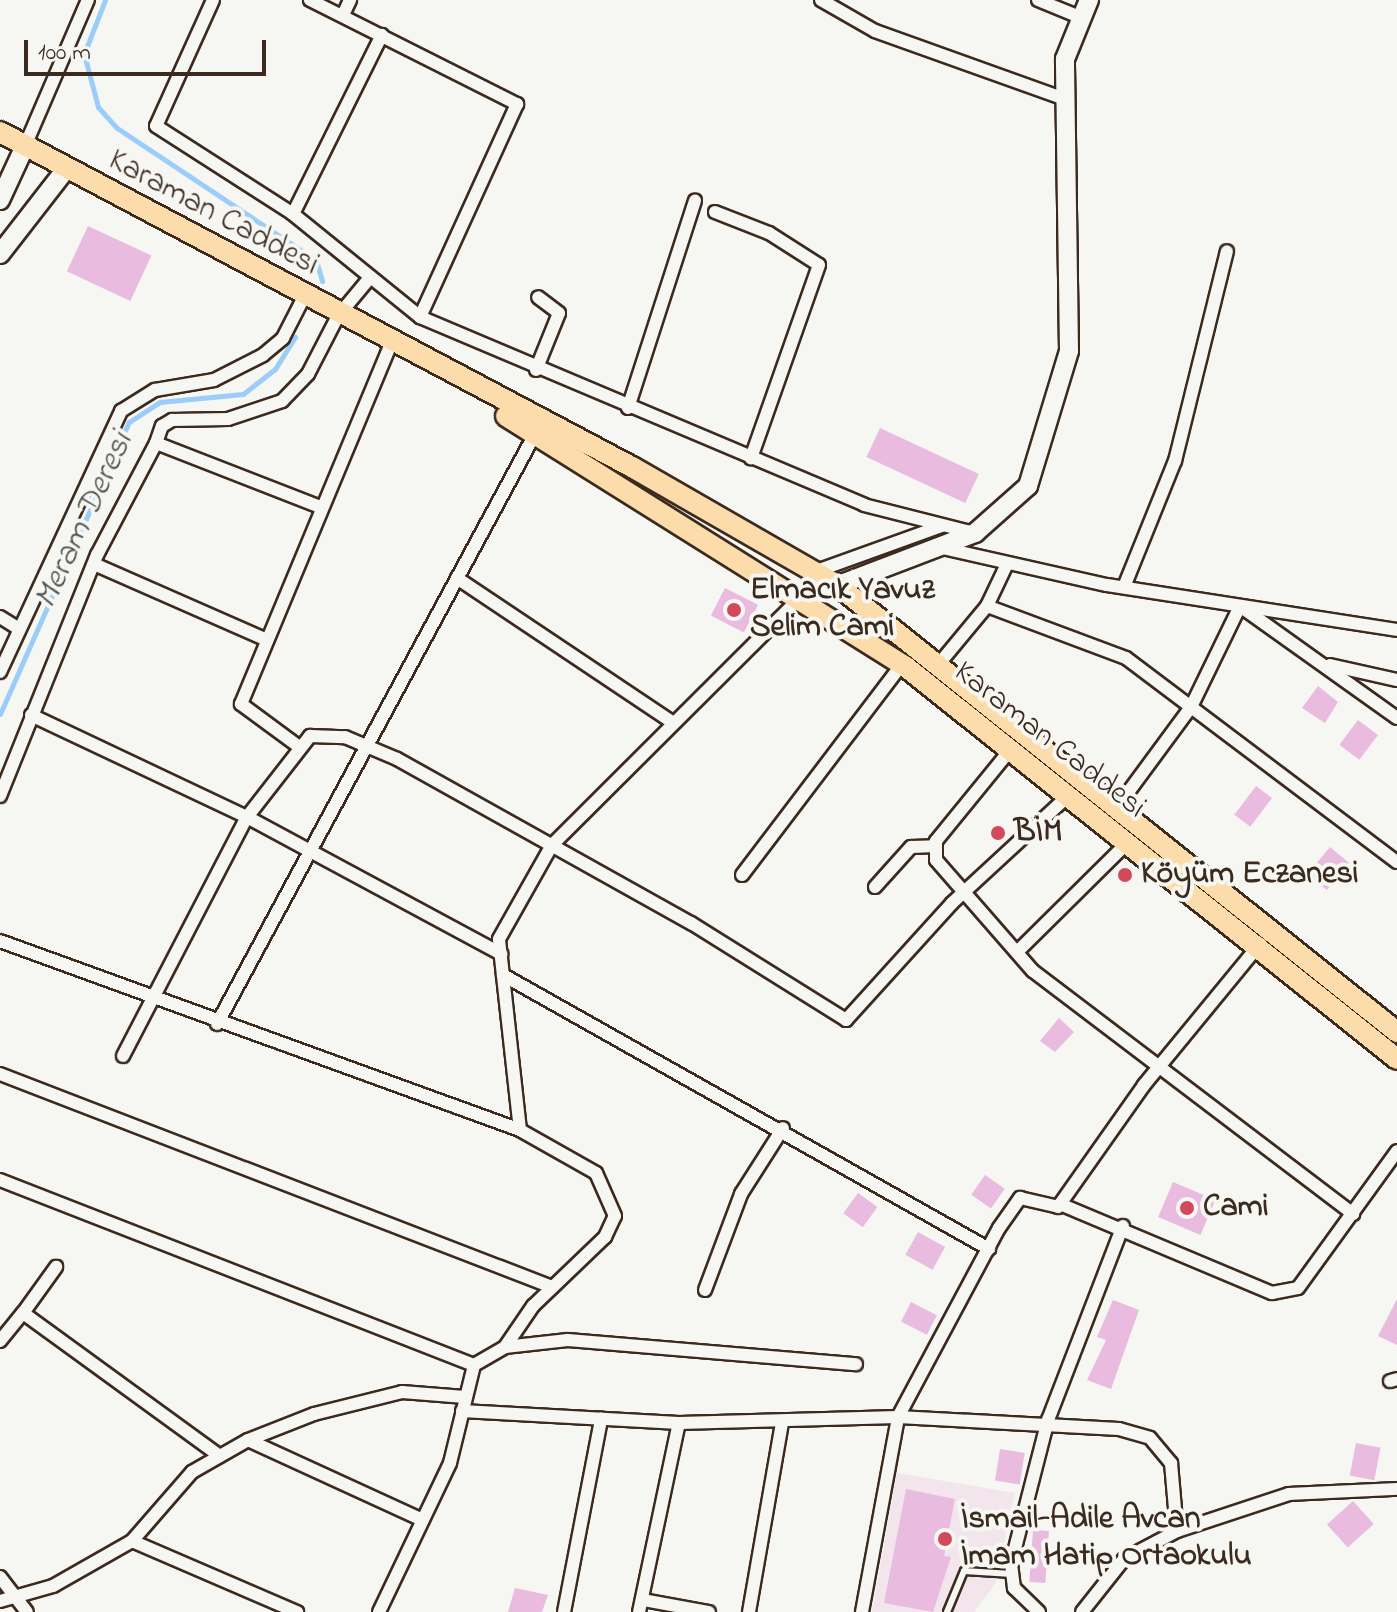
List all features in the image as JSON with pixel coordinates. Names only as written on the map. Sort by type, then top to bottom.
[{"type":"main road","name":"Karaman Caddesi","points":[[0,132],[837,585],[1118,806],[1397,1032]]},
{"type":"main road","name":"Karaman Caddesi","points":[[394,345],[797,601],[902,664],[1260,944],[1397,1059]]},
{"type":"street","points":[[0,200],[88,0]]},
{"type":"street","points":[[213,0],[156,126],[293,214],[368,280],[420,317],[536,370],[864,505],[975,533]]},
{"type":"street","points":[[310,0],[517,104],[420,317]]},
{"type":"street","points":[[343,15],[350,0]]},
{"type":"street","points":[[821,0],[875,31],[1068,100]]},
{"type":"street","points":[[520,1130],[499,939],[552,845],[672,722],[797,601],[975,533],[1028,486],[1069,351],[1068,100],[1065,59],[1085,9],[1038,0]]},
{"type":"street","points":[[293,214],[382,35]]},
{"type":"street","points":[[0,254],[66,169]]},
{"type":"street","points":[[628,408],[695,201]]},
{"type":"street","points":[[715,212],[783,240],[819,265],[751,458]]},
{"type":"street","points":[[1124,587],[1175,461],[1227,251]]},
{"type":"street","points":[[0,796],[94,564],[156,443],[172,420],[228,419],[282,401],[308,374],[338,316],[368,280]]},
{"type":"street","points":[[0,672],[121,411],[155,390],[214,380],[263,355],[283,338],[304,297]]},
{"type":"street","points":[[536,370],[559,313],[538,297]]},
{"type":"street","points":[[298,746],[241,704],[320,507],[394,345]]},
{"type":"street","points":[[217,1024],[362,744],[535,434]]},
{"type":"street","points":[[156,443],[320,507]]},
{"type":"street","points":[[814,572],[945,525]]},
{"type":"street","points":[[938,547],[1006,566],[1397,630]]},
{"type":"street","points":[[94,564],[267,640]]},
{"type":"street","points":[[938,665],[987,606],[1006,566]]},
{"type":"street","points":[[457,578],[672,722]]},
{"type":"street","points":[[987,606],[1126,658],[1397,862]]},
{"type":"street","points":[[1240,606],[1397,718]]},
{"type":"street","points":[[1118,806],[1191,707],[1240,606]]},
{"type":"street","points":[[0,617],[19,629]]},
{"type":"street","points":[[742,875],[902,664]]},
{"type":"street","points":[[1323,664],[1397,680]]},
{"type":"street","points":[[31,715],[247,817],[501,954]]},
{"type":"street","points":[[123,1056],[147,1000],[247,817],[298,746],[310,736],[362,744],[552,845],[846,1020],[952,903],[968,895],[1069,795]]},
{"type":"street","points":[[1011,749],[936,846],[936,860],[1017,952],[1353,1214]]},
{"type":"street","points":[[1017,952],[1128,842]]},
{"type":"street","points":[[875,887],[911,847],[936,846]]},
{"type":"street","points":[[0,941],[147,1000],[520,1130],[596,1173],[615,1216],[605,1237],[552,1287],[505,1347],[474,1365],[450,1463],[379,1612]]},
{"type":"street","points":[[1060,1204],[1161,1067],[1260,944]]},
{"type":"street","points":[[503,975],[783,1128],[989,1249]]},
{"type":"street","points":[[0,1074],[552,1287]]},
{"type":"street","points":[[705,1290],[741,1194],[783,1128]]},
{"type":"street","points":[[862,1612],[898,1417],[1020,1198],[1060,1204],[1123,1226],[1272,1293],[1298,1288],[1397,1151]]},
{"type":"street","points":[[0,1180],[474,1365]]},
{"type":"street","points":[[1039,1612],[1014,1588],[1012,1574],[1048,1420],[1123,1226]]},
{"type":"street","points":[[0,1341],[56,1267]]},
{"type":"street","points":[[23,1313],[220,1456]]},
{"type":"street","points":[[505,1347],[568,1340],[856,1364]]},
{"type":"street","points":[[0,1601],[53,1586],[132,1541],[192,1472],[248,1440],[314,1414],[402,1392],[465,1397]]},
{"type":"street","points":[[462,1411],[679,1423],[782,1423],[898,1417],[1048,1420],[1150,1438],[1171,1463],[1177,1531]]},
{"type":"street","points":[[564,1612],[601,1419]]},
{"type":"street","points":[[679,1423],[641,1606],[709,1612]]},
{"type":"street","points":[[749,1612],[782,1423]]},
{"type":"street","points":[[248,1440],[423,1520]]},
{"type":"street","points":[[1082,1612],[1124,1559],[1177,1531],[1289,1494],[1397,1489]]},
{"type":"street","points":[[132,1541],[297,1612]]},
{"type":"street","points":[[0,1577],[18,1596],[27,1612]]},
{"type":"lane","points":[[947,1612],[964,1571],[1012,1574]]},
{"type":"shaded area","name":"İsmail-Adile Avcan İmam Hatip Ortaokulu","points":[[897,1473],[1015,1493],[995,1584],[974,1612],[872,1612]]},
{"type":"building","points":[[88,226],[151,256],[130,301],[67,271]]},
{"type":"building","points":[[880,428],[979,474],[965,503],[866,457]]},
{"type":"building","name":"Elmacık Yavuz Selim Cami","points":[[725,588],[758,605],[744,632],[711,616]]},
{"type":"building","points":[[1318,686],[1338,702],[1325,723],[1302,708]]},
{"type":"building","points":[[1358,720],[1378,735],[1359,760],[1339,745]]},
{"type":"building","points":[[1256,786],[1272,798],[1250,827],[1234,815]]},
{"type":"building","points":[[1330,847],[1349,863],[1327,890],[1308,874]]},
{"type":"building","points":[[1059,1018],[1074,1032],[1055,1052],[1040,1041]]},
{"type":"building","points":[[985,1175],[1005,1189],[991,1208],[971,1195]]},
{"type":"building","name":"Cami","points":[[1173,1182],[1215,1200],[1200,1235],[1158,1217]]},
{"type":"building","points":[[858,1193],[877,1207],[863,1227],[843,1213]]},
{"type":"building","points":[[918,1232],[945,1247],[933,1270],[905,1255]]},
{"type":"building","points":[[1397,1299],[1397,1345],[1378,1336]]},
{"type":"building","points":[[1113,1300],[1139,1310],[1111,1389],[1087,1380],[1106,1340],[1097,1337]]},
{"type":"building","points":[[911,1302],[937,1315],[927,1335],[901,1322]]},
{"type":"building","points":[[1356,1443],[1381,1448],[1374,1480],[1350,1475]]},
{"type":"building","points":[[1000,1449],[1025,1453],[1020,1485],[995,1481]]},
{"type":"building","points":[[906,1489],[955,1499],[944,1556],[951,1557],[933,1612],[884,1603]]},
{"type":"building","points":[[1353,1501],[1374,1524],[1348,1547],[1327,1524]]},
{"type":"building","points":[[1033,1530],[1049,1531],[1045,1583],[1029,1582]]},
{"type":"building","points":[[515,1588],[548,1595],[542,1612],[508,1612]]},
{"type":"waterway","name":"Meram Deresi","points":[[105,0],[84,54],[98,107],[117,128],[316,260],[322,281]]},
{"type":"waterway","name":"Meram Deresi","points":[[0,714],[129,422],[160,402],[243,394],[275,369],[295,337]]},
{"type":"place","name":"Elmacık Yavuz Selim Cami","points":[[734,610]]},
{"type":"place","name":"BİM","points":[[998,833]]},
{"type":"place","name":"Köyüm Eczanesi","points":[[1125,875]]},
{"type":"place","name":"Cami","points":[[1187,1208]]},
{"type":"place","name":"İsmail-Adile Avcan İmam Hatip Ortaokulu","points":[[945,1539]]}]
